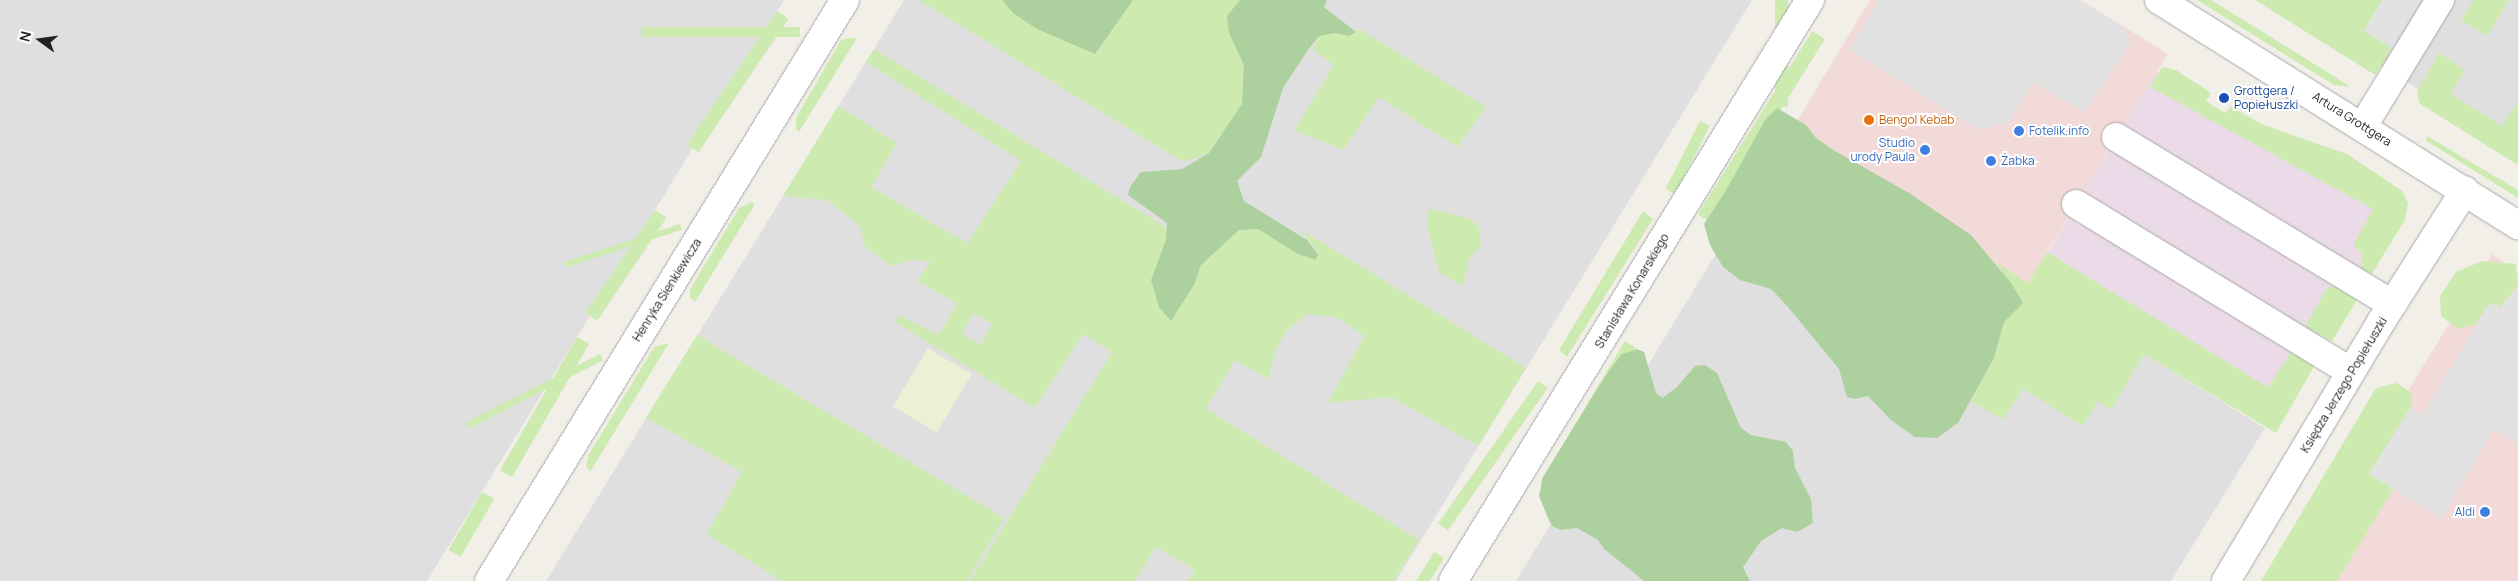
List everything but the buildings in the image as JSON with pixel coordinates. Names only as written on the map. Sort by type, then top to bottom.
[{"type":"street","name":"Henryka Sienkiewicza","points":[[489,581],[845,0]]},
{"type":"street","name":"Stanisława Konarskiego","points":[[1453,581],[1810,0]]},
{"type":"street","name":"Artura Grottgera","points":[[2159,0],[2363,126],[2518,225]]},
{"type":"street","points":[[2363,126],[2440,0]]},
{"type":"street","points":[[2116,137],[2392,304]]},
{"type":"street","name":"Księdza Jerzego Popiełuszki","points":[[2226,581],[2392,304],[2465,190]]},
{"type":"street","points":[[2076,204],[2351,372]]},
{"type":"shaded area","points":[[0,0],[784,0],[427,581],[0,581]]},
{"type":"shaded area","points":[[904,0],[1752,0],[1396,581],[546,581]]},
{"type":"shaded area","points":[[1870,0],[2081,0],[2168,54],[2028,283],[1788,136]]},
{"type":"shaded area","points":[[1879,0],[2079,0],[2122,26],[2131,43],[2084,112],[2033,82],[2008,123],[1979,130],[1849,49]]},
{"type":"shaded area","points":[[2271,0],[2518,0],[2518,150],[2458,113]]},
{"type":"shaded area","points":[[2382,0],[2421,0],[2392,48],[2364,31]]},
{"type":"shaded area","points":[[2156,72],[2393,215],[2266,426],[2029,284]]},
{"type":"shaded area","points":[[1788,136],[2265,428],[2171,581],[1516,581]]},
{"type":"shaded area","points":[[2492,254],[2518,273],[2518,581],[2291,581]]},
{"type":"shaded area","points":[[2518,285],[2518,444],[2494,429],[2441,518],[2369,474],[2410,408],[2422,415],[2490,303],[2500,308]]},
{"type":"green space","points":[[919,0],[1252,0],[1249,95],[1209,153],[1183,162]]},
{"type":"green space","points":[[1002,0],[1133,0],[1095,54],[1037,29],[1013,13]]},
{"type":"green space","points":[[1240,0],[1327,0],[1324,7],[1356,32],[1349,36],[1335,33],[1319,36],[1283,88],[1261,157],[1237,181],[1244,201],[1307,240],[1318,254],[1316,260],[1298,254],[1258,229],[1239,230],[1201,265],[1194,285],[1171,321],[1159,307],[1151,280],[1166,240],[1167,223],[1128,195],[1130,187],[1141,172],[1182,169],[1209,153],[1242,104],[1244,65],[1229,33],[1227,16]]},
{"type":"green space","points":[[1775,0],[1788,0],[1788,107],[1775,107]]},
{"type":"green space","points":[[2197,0],[2211,0],[2351,87],[2334,85]]},
{"type":"green space","points":[[2255,0],[2382,0],[2364,31],[2392,48],[2375,75]]},
{"type":"green space","points":[[2473,0],[2509,0],[2487,36],[2461,20]]},
{"type":"green space","points":[[777,11],[789,19],[699,152],[687,144]]},
{"type":"green space","points":[[642,27],[800,27],[800,37],[642,37]]},
{"type":"green space","points":[[1359,29],[1486,107],[1457,147],[1379,97],[1343,150],[1294,130],[1334,65],[1313,50],[1319,36],[1335,33],[1349,36]]},
{"type":"green space","points":[[1812,31],[1825,39],[1711,222],[1698,214]]},
{"type":"green space","points":[[857,38],[799,132],[796,129],[796,118],[841,40]]},
{"type":"green space","points":[[874,49],[1182,237],[1194,285],[1201,265],[1239,230],[1258,229],[1298,254],[1316,260],[1318,253],[1302,230],[1526,368],[1478,446],[1391,397],[1328,403],[1364,336],[1336,317],[1308,314],[1287,330],[1277,348],[1268,379],[1235,360],[1206,409],[1419,540],[1394,581],[1188,581],[1195,570],[1156,547],[1135,581],[970,581],[1112,352],[1083,334],[1035,408],[895,322],[899,315],[939,335],[957,303],[917,281],[931,262],[912,260],[891,266],[865,247],[860,226],[827,200],[783,196],[838,106],[897,143],[871,187],[967,243],[1021,161],[866,62]],"holes":[[[973,313],[992,324],[981,345],[962,334]]]},
{"type":"green space","points":[[2439,53],[2465,70],[2451,94],[2502,126],[2518,101],[2518,165],[2419,103],[2417,91]]},
{"type":"green space","points":[[2162,67],[2176,70],[2211,93],[2206,101],[2225,113],[2231,106],[2261,124],[2347,154],[2402,191],[2408,203],[2405,220],[2371,275],[2361,269],[2362,253],[2353,246],[2373,209],[2150,87]]},
{"type":"green space","points":[[1777,108],[1806,125],[1816,138],[1835,151],[1909,193],[1971,235],[2011,283],[2023,303],[2004,322],[1994,358],[1958,423],[1937,438],[1915,437],[1891,420],[1868,396],[1854,399],[1847,397],[1839,369],[1788,307],[1771,289],[1740,280],[1723,267],[1710,245],[1704,224],[1725,192],[1765,120]]},
{"type":"green space","points":[[1700,121],[1710,126],[1675,194],[1665,189]]},
{"type":"green space","points":[[2427,136],[2518,190],[2518,198],[2425,140]]},
{"type":"green space","points":[[752,202],[755,204],[695,302],[690,298],[690,289],[739,208]]},
{"type":"green space","points":[[1433,209],[1470,219],[1479,227],[1481,246],[1469,258],[1463,286],[1439,272],[1428,230],[1427,211]]},
{"type":"green space","points":[[655,210],[667,218],[597,321],[586,313]]},
{"type":"green space","points":[[1643,211],[1653,219],[1567,357],[1559,350]]},
{"type":"green space","points":[[680,224],[682,230],[566,267],[564,262]]},
{"type":"green space","points":[[2047,252],[2268,387],[2292,350],[2316,363],[2276,433],[2144,354],[2111,410],[2097,401],[2083,426],[2023,389],[2003,420],[1971,401],[1994,358],[2004,322],[2022,303],[1997,263],[2028,283]]},
{"type":"green space","points":[[2482,261],[2516,264],[2518,285],[2500,308],[2490,303],[2475,325],[2458,329],[2441,316],[2440,296],[2456,272]]},
{"type":"green space","points":[[2337,286],[2360,295],[2332,341],[2305,326],[2327,288]]},
{"type":"green space","points":[[697,335],[1004,518],[967,581],[781,581],[707,534],[742,472],[646,418]]},
{"type":"green space","points":[[577,337],[589,344],[512,477],[500,470]]},
{"type":"green space","points":[[1625,341],[1635,347],[1551,488],[1541,482]]},
{"type":"green space","points":[[669,343],[590,472],[586,466],[588,456],[654,347]]},
{"type":"green space","points":[[928,348],[972,374],[937,433],[893,406]]},
{"type":"green space","points":[[1637,349],[1644,352],[1656,393],[1662,398],[1677,387],[1695,366],[1705,365],[1717,373],[1741,428],[1751,435],[1786,442],[1793,451],[1795,468],[1811,499],[1813,523],[1797,532],[1782,528],[1761,541],[1743,567],[1750,581],[1644,581],[1604,549],[1598,540],[1577,528],[1561,530],[1552,526],[1548,518],[1539,496],[1543,477],[1606,375],[1622,354]]},
{"type":"green space","points":[[600,354],[603,360],[469,429],[465,423]]},
{"type":"green space","points":[[1538,381],[1548,388],[1448,530],[1438,524]]},
{"type":"green space","points":[[2397,383],[2412,393],[2412,405],[2370,474],[2394,488],[2337,581],[2261,581],[2376,388]]},
{"type":"green space","points":[[482,492],[494,499],[461,557],[448,550]]},
{"type":"green space","points":[[1434,552],[1444,558],[1430,581],[1416,581]]},
{"type":"place","name":"Grottgera / Popiełuszki","points":[[2224,98]]},
{"type":"place","name":"Bengol Kebab","points":[[1869,120]]},
{"type":"place","name":"Fotelik.info","points":[[2019,131]]},
{"type":"place","name":"Studio urody Paula","points":[[1925,150]]},
{"type":"place","name":"Żabka","points":[[1991,161]]},
{"type":"place","name":"Aldi","points":[[2485,512]]}]
